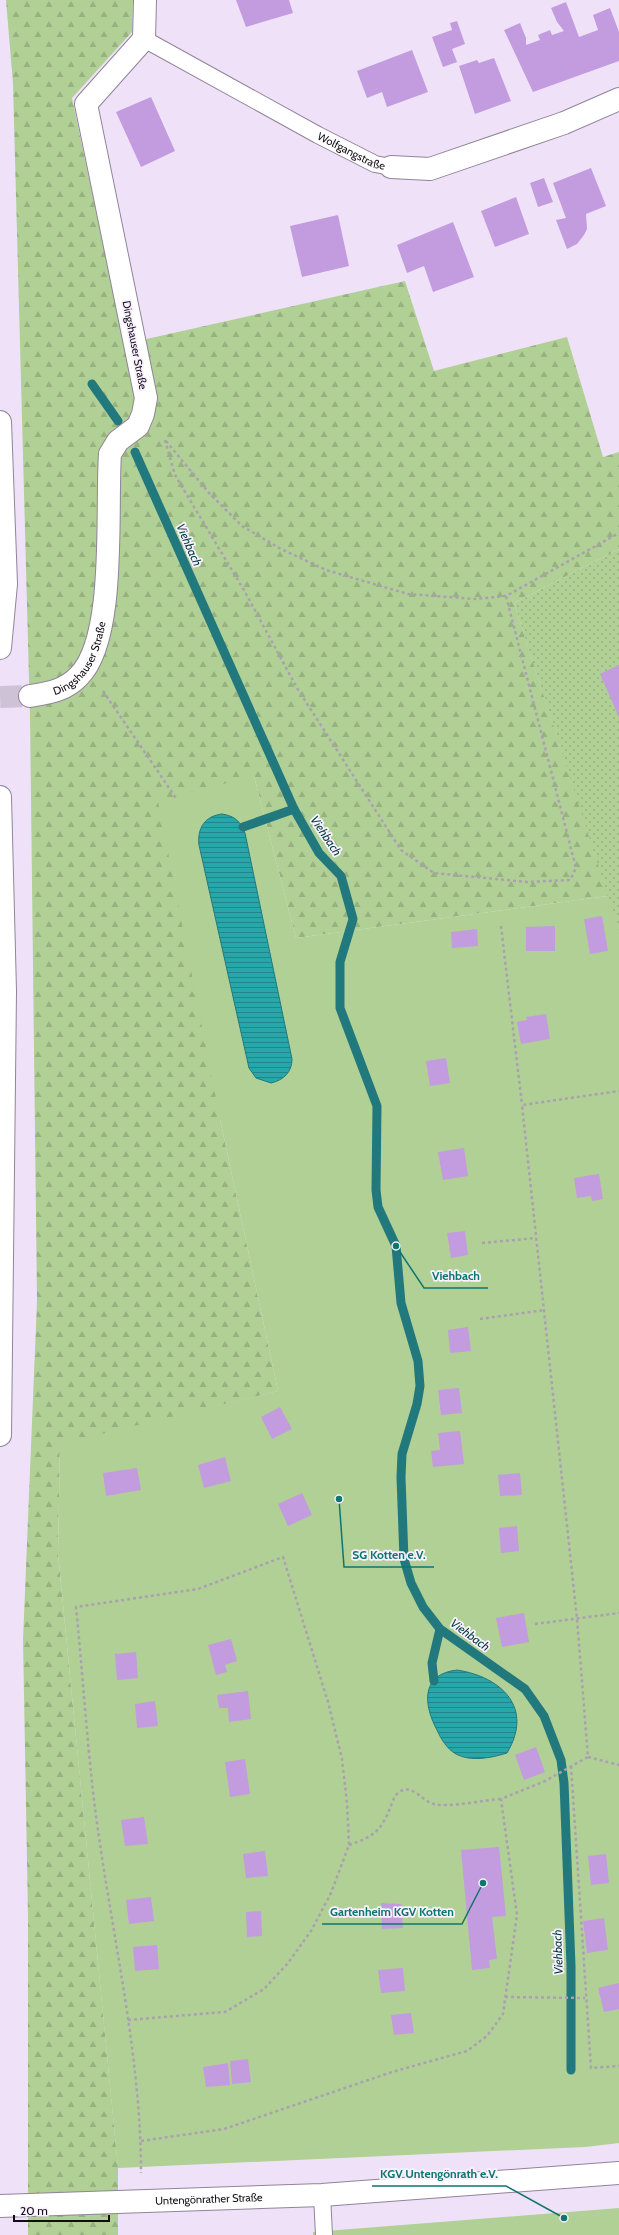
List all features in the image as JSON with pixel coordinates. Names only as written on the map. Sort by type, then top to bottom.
[{"type":"main road","points":[[144,39],[145,0]]},
{"type":"main road","name":"Dingshauser Straße","points":[[30,696],[62,689],[72,683],[84,671],[92,657],[96,646],[105,600],[110,454],[118,442],[138,426],[143,414],[146,398],[86,104],[144,39]]},
{"type":"main road","name":"Wolfgangstraße","points":[[391,167],[430,169],[564,122],[619,99]]},
{"type":"main road","points":[[0,422],[6,584],[0,648]]},
{"type":"main road","points":[[0,797],[5,991],[0,1435]]},
{"type":"main road","name":"Untengönrather Straße","points":[[0,2206],[322,2195],[619,2173]]},
{"type":"lane","name":"Wolfgangstraße","points":[[144,39],[318,136],[375,164],[391,167]]},
{"type":"lane","points":[[322,2195],[324,2235]]},
{"type":"path","points":[[138,426],[166,440],[209,493],[242,526],[281,549],[326,570],[408,594],[475,599],[506,596],[619,532]]},
{"type":"path","points":[[166,440],[175,476],[245,592],[297,688],[401,850],[434,873],[527,882],[570,880],[576,868],[506,596]]},
{"type":"path","points":[[84,671],[96,680],[176,798]]},
{"type":"path","points":[[501,926],[545,1310],[577,1618],[588,1757]]},
{"type":"path","points":[[522,1104],[619,1091]]},
{"type":"path","points":[[482,1243],[536,1238]]},
{"type":"path","points":[[480,1319],[545,1310]]},
{"type":"path","points":[[128,2020],[225,2012],[264,1990],[288,1963],[311,1931],[331,1893],[349,1845],[347,1802],[342,1759],[328,1702],[283,1557],[198,1589],[76,1607],[100,1843],[128,2020],[141,2141],[140,2201]]},
{"type":"path","points":[[535,1624],[619,1613]]},
{"type":"path","points":[[349,1845],[370,1838],[380,1828],[397,1793],[405,1789],[414,1791],[433,1804],[444,1806],[501,1799],[545,1781],[588,1757],[619,1765]]},
{"type":"path","points":[[571,1766],[591,2068],[619,2066]]},
{"type":"path","points":[[141,2141],[224,2129],[392,2072],[467,2051],[487,2036],[503,2014],[517,1915],[501,1799]]},
{"type":"path","points":[[506,1997],[565,1999],[586,1998]]},
{"type":"green space","points":[[6,0],[133,0],[132,32],[72,98],[124,344],[405,281],[434,371],[567,337],[603,457],[619,452],[619,549],[514,603],[608,896],[296,938],[254,776],[220,1119],[278,1391],[60,1445],[58,1553],[118,2167],[118,2235],[28,2235],[28,1915],[23,1640],[37,1301],[30,716],[13,84]]},
{"type":"green space","points":[[619,549],[619,930],[618,930],[514,603]]},
{"type":"green space","points":[[254,776],[296,938],[608,896],[619,930],[619,2143],[585,2147],[118,2168],[58,1553],[60,1444],[278,1391],[220,1119],[158,801]]},
{"type":"green space","points":[[619,2208],[619,2235],[313,2235],[313,2232]]},
{"type":"shaded area","points":[[222,814],[231,816],[237,820],[245,833],[292,1059],[289,1072],[280,1080],[271,1083],[256,1078],[249,1068],[199,845],[199,833],[203,824],[211,817]]},
{"type":"shaded area","points":[[457,1670],[488,1680],[500,1687],[509,1697],[515,1709],[517,1722],[514,1737],[507,1753],[488,1758],[468,1758],[453,1752],[442,1740],[432,1720],[429,1710],[428,1692],[431,1684],[437,1677]]},
{"type":"building","points":[[236,0],[289,0],[293,13],[246,27]]},
{"type":"building","points":[[566,2],[579,37],[598,30],[593,15],[610,8],[619,32],[619,61],[533,92],[504,30],[520,23],[526,38],[526,45],[540,40],[538,35],[550,30],[552,35],[564,31],[557,22],[551,8]]},
{"type":"building","points":[[457,21],[465,44],[452,49],[457,62],[443,67],[432,37],[452,30],[450,23]]},
{"type":"building","points":[[412,50],[428,92],[387,107],[382,92],[367,98],[357,71]]},
{"type":"building","points":[[494,58],[511,101],[475,114],[459,66],[477,60],[479,63]]},
{"type":"building","points":[[151,97],[175,151],[141,167],[116,112]]},
{"type":"building","points":[[591,168],[606,206],[586,214],[587,229],[584,235],[577,244],[567,249],[556,220],[566,218],[553,183]]},
{"type":"building","points":[[544,178],[553,202],[538,207],[530,183]]},
{"type":"building","points":[[516,197],[529,234],[495,247],[481,211]]},
{"type":"building","points":[[338,215],[349,266],[302,277],[290,226]]},
{"type":"building","points":[[453,222],[474,277],[433,292],[424,266],[407,273],[397,245]]},
{"type":"building","points":[[619,665],[619,717],[600,674]]},
{"type":"building","points":[[602,916],[608,951],[590,954],[584,919]]},
{"type":"building","points":[[555,926],[555,951],[526,951],[526,927]]},
{"type":"building","points":[[477,929],[478,946],[452,948],[451,932]]},
{"type":"building","points":[[546,1014],[550,1039],[521,1044],[517,1022],[527,1020],[526,1017]]},
{"type":"building","points":[[446,1058],[450,1083],[430,1086],[426,1061]]},
{"type":"building","points":[[464,1148],[468,1176],[443,1180],[438,1152]]},
{"type":"building","points":[[599,1174],[603,1199],[592,1201],[591,1196],[577,1198],[574,1178]]},
{"type":"building","points":[[465,1231],[468,1255],[451,1258],[447,1233]]},
{"type":"building","points":[[468,1327],[471,1351],[450,1353],[448,1330]]},
{"type":"building","points":[[459,1388],[462,1413],[441,1415],[438,1390]]},
{"type":"building","points":[[280,1407],[292,1429],[272,1439],[261,1417]]},
{"type":"building","points":[[460,1431],[464,1464],[433,1467],[431,1451],[440,1450],[438,1433]]},
{"type":"building","points":[[225,1457],[231,1481],[204,1488],[198,1465]]},
{"type":"building","points":[[137,1468],[141,1490],[106,1496],[103,1473]]},
{"type":"building","points":[[520,1473],[522,1495],[500,1496],[498,1475]]},
{"type":"building","points":[[302,1493],[312,1515],[288,1526],[278,1504]]},
{"type":"building","points":[[517,1526],[519,1551],[501,1553],[499,1528]]},
{"type":"building","points":[[524,1613],[529,1642],[502,1647],[496,1618]]},
{"type":"building","points":[[231,1639],[237,1661],[225,1665],[227,1672],[216,1675],[208,1645]]},
{"type":"building","points":[[136,1652],[138,1678],[117,1680],[115,1654]]},
{"type":"building","points":[[248,1691],[251,1719],[229,1722],[228,1708],[219,1708],[217,1695]]},
{"type":"building","points":[[155,1701],[158,1726],[137,1728],[135,1704]]},
{"type":"building","points":[[536,1747],[545,1772],[524,1780],[515,1755]]},
{"type":"building","points":[[245,1759],[250,1794],[230,1797],[225,1762]]},
{"type":"building","points":[[144,1817],[148,1844],[125,1846],[121,1820]]},
{"type":"building","points":[[499,1847],[506,1916],[492,1917],[497,1959],[489,1960],[490,1968],[472,1970],[461,1850]]},
{"type":"building","points":[[265,1851],[268,1876],[246,1878],[243,1854]]},
{"type":"building","points":[[606,1854],[609,1883],[591,1885],[588,1856]]},
{"type":"building","points":[[151,1897],[154,1921],[129,1924],[126,1900]]},
{"type":"building","points":[[381,1903],[401,1904],[403,1928],[382,1929]]},
{"type":"building","points":[[261,1911],[262,1936],[247,1937],[246,1912]]},
{"type":"building","points":[[604,1918],[608,1950],[587,1953],[583,1921]]},
{"type":"building","points":[[157,1945],[159,1969],[135,1971],[133,1947]]},
{"type":"building","points":[[403,1968],[405,1991],[381,1993],[378,1970]]},
{"type":"building","points":[[619,1983],[619,2009],[604,2012],[598,1988]]},
{"type":"building","points":[[411,2013],[414,2033],[394,2035],[391,2015]]},
{"type":"building","points":[[248,2059],[251,2082],[232,2084],[230,2061]]},
{"type":"building","points":[[228,2063],[230,2085],[206,2087],[203,2067]]},
{"type":"waterway","name":"Viehbach","points":[[92,384],[118,421]]},
{"type":"waterway","name":"Viehbach","points":[[135,452],[294,809],[319,853],[341,876],[353,919],[340,962],[340,1008],[377,1106],[376,1190],[378,1207],[396,1246],[401,1303],[418,1361],[420,1386],[417,1404],[402,1454],[401,1477],[404,1559],[411,1583],[423,1607],[440,1629],[525,1689],[544,1716],[561,1760],[564,1783],[571,1966],[571,2070]]},
{"type":"waterway","points":[[243,827],[294,809]]},
{"type":"waterway","points":[[434,1681],[432,1663],[440,1629]]},
{"type":"tunnel","points":[[0,697],[30,696]]},
{"type":"place","name":"Viehbach","points":[[396,1246]]},
{"type":"place","name":"SG Kotten e.V.","points":[[339,1499]]},
{"type":"place","name":"Gartenheim KGV Kotten","points":[[483,1883]]},
{"type":"place","name":"KGV Untengönrath e.V.","points":[[564,2218]]}]
